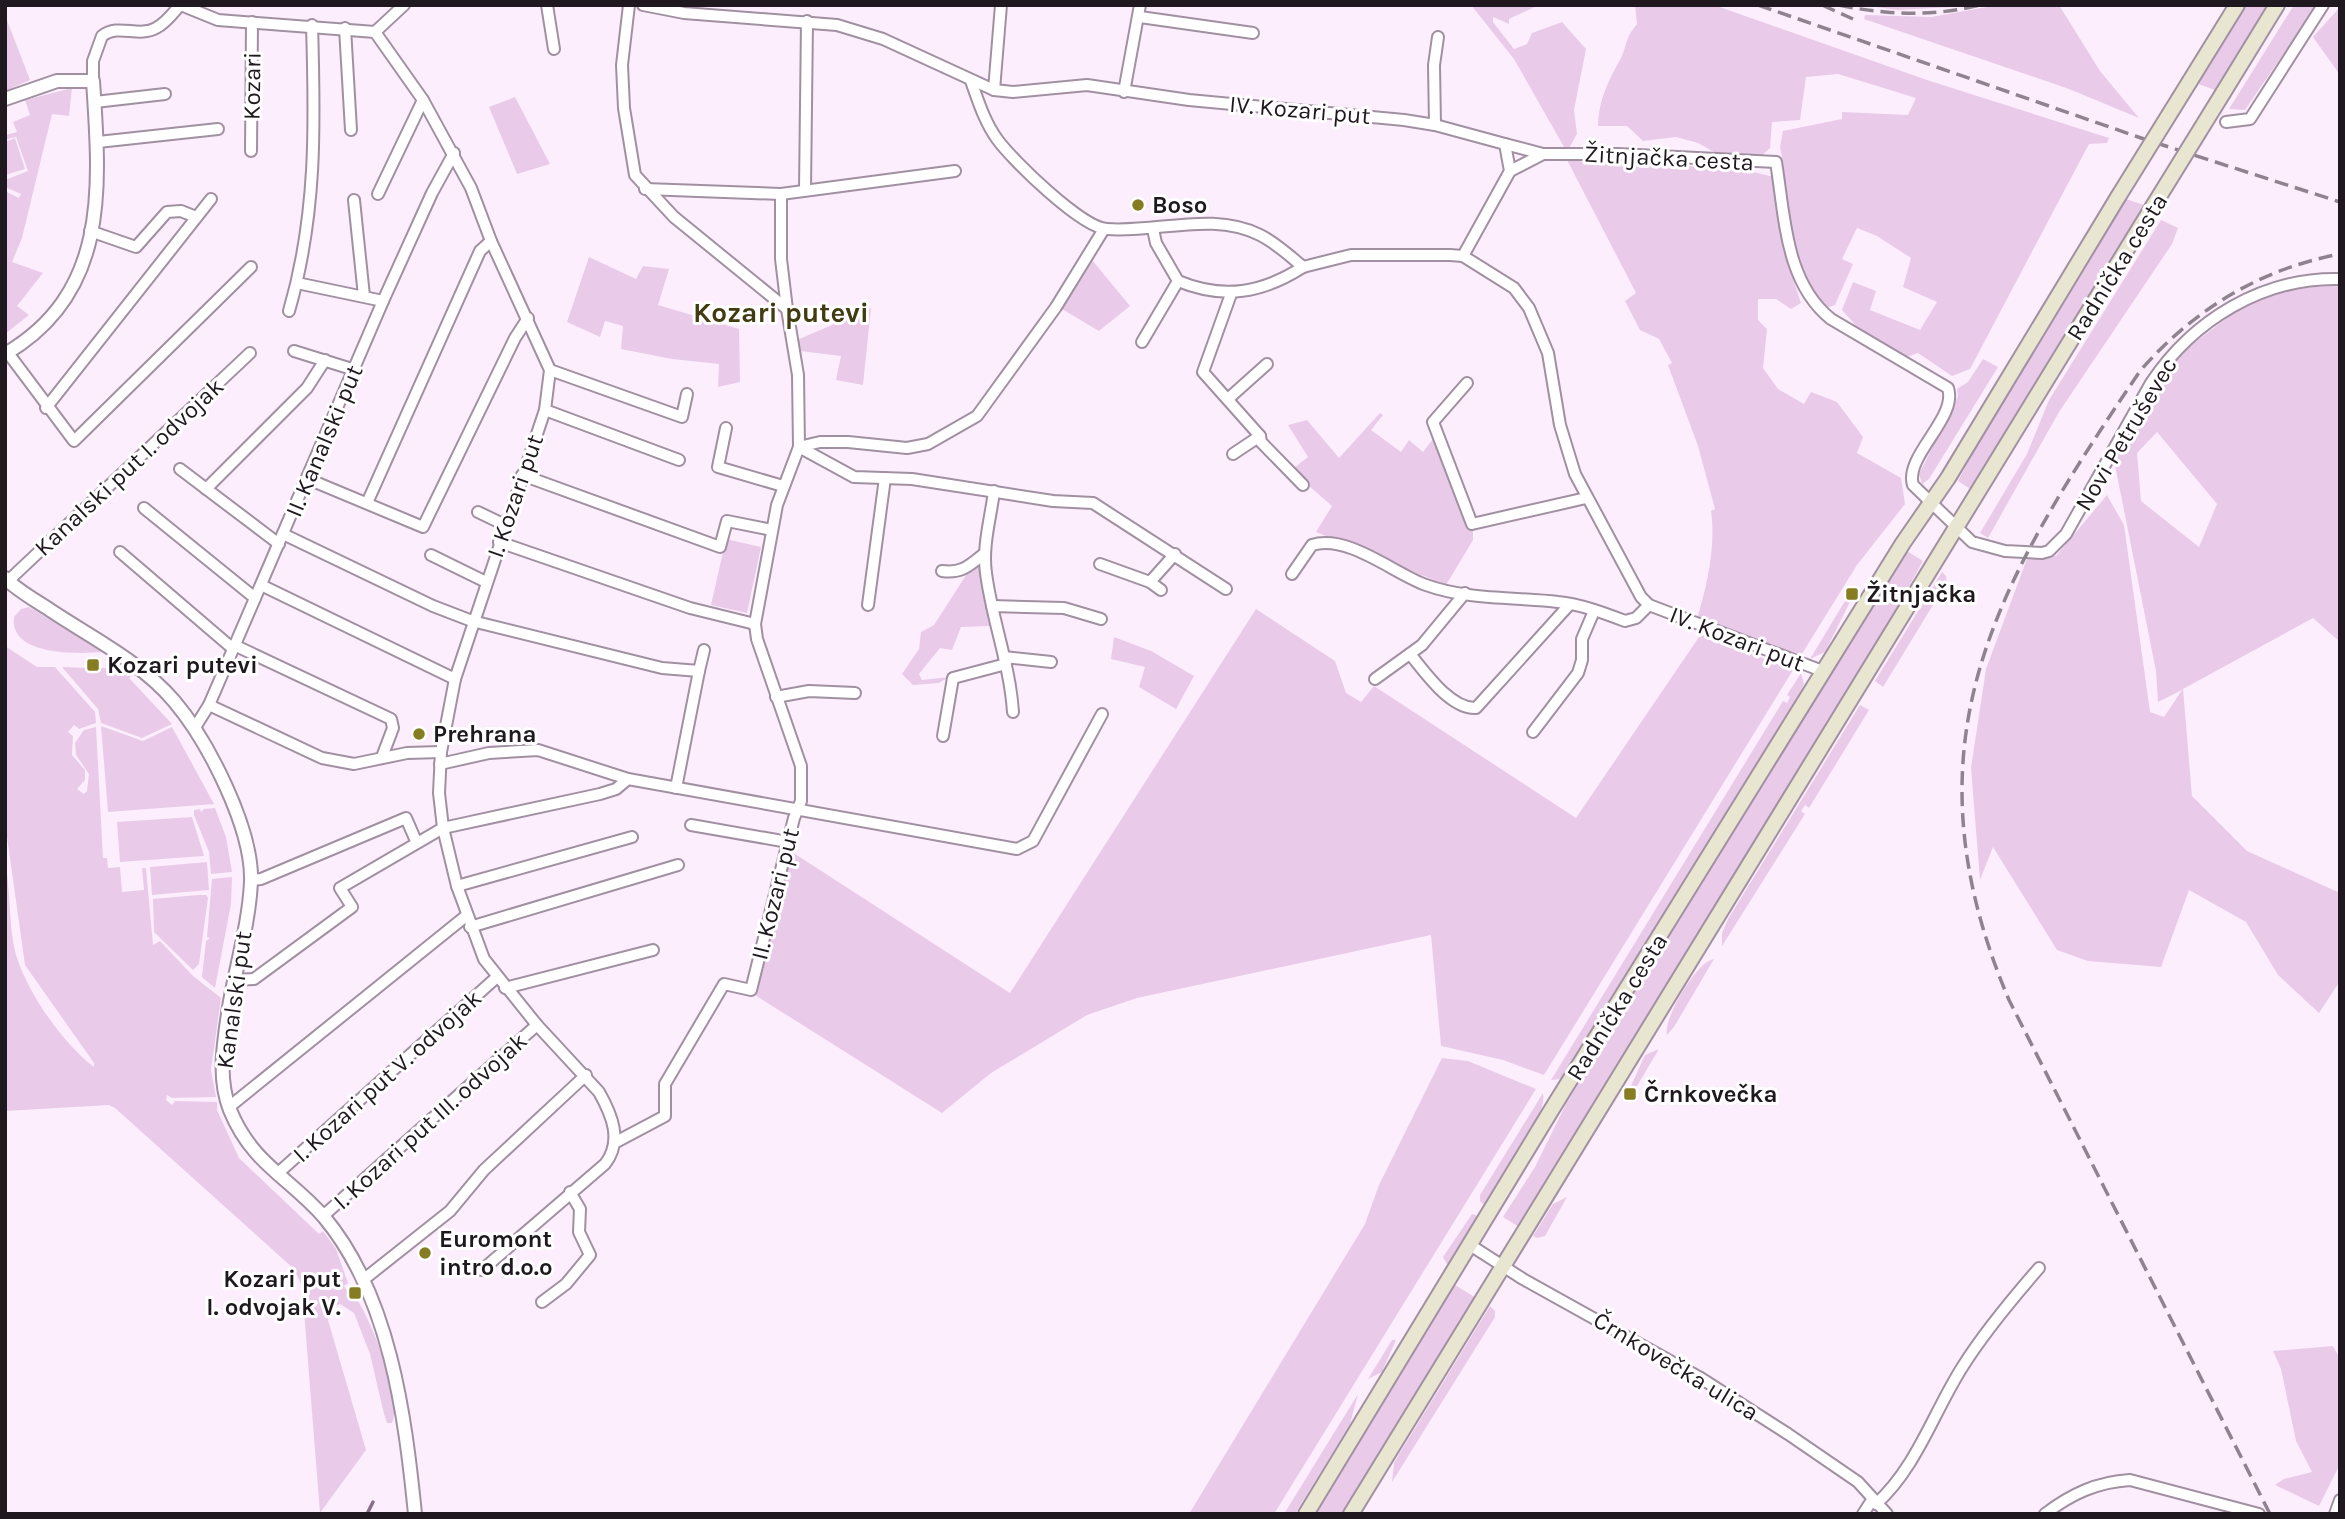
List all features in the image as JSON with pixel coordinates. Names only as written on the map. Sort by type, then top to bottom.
[{"type":"main road","name":"Radnička cesta","points":[[1306,1514],[2237,5]]},
{"type":"main road","name":"Radnička cesta","points":[[1351,1514],[2277,5]]},
{"type":"street","points":[[251,267],[74,441],[70,440],[6,353],[41,329],[69,297],[81,268],[97,193],[93,81],[96,47],[102,36],[116,29],[143,32],[155,29],[181,5],[218,20],[312,25],[375,32],[423,100],[454,153],[550,370],[682,418],[687,394]]},
{"type":"street","points":[[375,32],[404,5]]},
{"type":"street","points":[[547,5],[554,49]]},
{"type":"street","points":[[629,5],[622,65],[631,164],[645,189],[787,309]]},
{"type":"street","name":"IV. Kozari put","points":[[643,5],[684,13],[752,11],[854,29],[994,90],[1013,92],[1079,85],[1435,125],[1543,154]]},
{"type":"street","points":[[994,90],[1001,5]]},
{"type":"street","points":[[2226,122],[2250,119],[2323,5]]},
{"type":"street","points":[[1124,92],[1140,11],[1254,33]]},
{"type":"street","points":[[805,190],[807,21]]},
{"type":"street","name":"Kozari","points":[[251,150],[252,22]]},
{"type":"street","points":[[289,311],[297,283],[316,139],[312,25]]},
{"type":"street","points":[[345,28],[351,130]]},
{"type":"street","points":[[1435,125],[1434,65],[1438,37]]},
{"type":"street","points":[[971,80],[986,120],[998,140],[1083,219],[1104,229],[1153,229],[1192,224],[1249,230],[1263,236],[1303,267]]},
{"type":"street","points":[[5,99],[57,81],[93,81]]},
{"type":"street","points":[[94,102],[165,94]]},
{"type":"street","points":[[379,194],[423,100]]},
{"type":"street","name":"Kozari","points":[[97,142],[219,129]]},
{"type":"street","points":[[1505,144],[1510,171]]},
{"type":"street","name":"II. Kanalski put","points":[[194,729],[209,705],[383,301],[432,193],[454,153]]},
{"type":"street","points":[[1463,257],[1510,171],[1543,154]]},
{"type":"street","name":"Žitnjačka cesta","points":[[1543,154],[1618,154],[1776,162],[1796,276],[1814,306],[1948,388],[1950,402],[1910,478],[1930,503]]},
{"type":"street","points":[[645,189],[781,194],[955,171]]},
{"type":"street","points":[[781,194],[781,259],[798,375],[799,447],[783,486],[772,530],[755,624],[776,697],[801,766],[801,801],[797,810],[1006,848],[1026,847],[1033,841],[1102,715]]},
{"type":"street","points":[[46,408],[211,199]]},
{"type":"street","points":[[354,200],[364,296]]},
{"type":"street","points":[[90,231],[136,247],[167,212],[181,211],[196,217]]},
{"type":"street","points":[[799,447],[820,442],[848,442],[907,448],[928,444],[977,416],[1056,307],[1104,229]]},
{"type":"street","points":[[1153,229],[1156,243],[1178,281],[1231,294],[1203,372],[1229,398],[1260,436],[1261,442],[1303,485]]},
{"type":"street","points":[[367,503],[480,251],[491,241]]},
{"type":"street","name":"IV. Kozari put","points":[[1231,294],[1250,292],[1278,283],[1303,267],[1351,255],[1463,257],[1507,282],[1529,308],[1548,352],[1563,438],[1586,498],[1640,597],[1648,605],[1825,672]]},
{"type":"street","name":"Novi Petruševec","points":[[1956,528],[1972,542],[1991,547],[2026,552],[2049,551],[2066,534],[2135,410],[2177,349],[2215,318],[2256,294],[2292,282],[2340,279]]},
{"type":"street","points":[[1142,342],[1178,281]]},
{"type":"street","points":[[297,283],[383,301]]},
{"type":"street","points":[[308,479],[423,527],[515,338],[528,318]]},
{"type":"street","points":[[293,351],[355,370]]},
{"type":"street","name":"Kanalski put I. odvojak","points":[[7,579],[250,353]]},
{"type":"street","points":[[206,489],[307,388],[325,360]]},
{"type":"street","points":[[1229,398],[1267,364]]},
{"type":"street","name":"I. Kozari put","points":[[550,370],[545,410],[472,621],[455,679],[440,758],[443,828],[468,922],[484,959],[537,1025],[586,1075],[608,1109],[616,1142]]},
{"type":"street","points":[[1467,383],[1433,422],[1472,524],[1586,498]]},
{"type":"street","points":[[545,410],[679,460]]},
{"type":"street","points":[[726,428],[718,467],[783,486]]},
{"type":"street","points":[[1233,454],[1260,436]]},
{"type":"street","points":[[799,447],[854,477],[885,478],[1054,501],[1093,503],[1226,589]]},
{"type":"street","points":[[180,469],[281,539],[433,606],[472,621],[662,668],[699,671]]},
{"type":"street","points":[[522,475],[720,547],[727,521],[772,530]]},
{"type":"street","points":[[868,605],[885,478]]},
{"type":"street","points":[[994,491],[985,553],[992,606],[1013,712]]},
{"type":"street","points":[[1930,503],[1956,528]]},
{"type":"street","points":[[144,508],[254,598]]},
{"type":"street","points":[[478,512],[505,525]]},
{"type":"street","points":[[499,542],[679,605],[755,624]]},
{"type":"street","name":"IV. Kozari put","points":[[1292,574],[1312,545],[1331,542],[1368,556],[1426,585],[1465,593],[1570,604],[1630,621],[1648,605]]},
{"type":"street","points":[[120,552],[233,646],[391,719],[393,728],[382,757]]},
{"type":"street","points":[[942,571],[957,573],[965,570],[985,553]]},
{"type":"street","points":[[1150,582],[1175,554]]},
{"type":"street","points":[[431,555],[486,582]]},
{"type":"street","points":[[1100,564],[1150,582],[1161,590]]},
{"type":"street","name":"Kanalski put","points":[[7,579],[140,669],[173,700],[194,729],[228,794],[244,840],[251,880],[222,1063],[229,1107],[250,1147],[323,1216],[347,1250],[363,1280],[402,1404],[415,1514]]},
{"type":"street","points":[[261,585],[455,679]]},
{"type":"street","points":[[1375,679],[1422,645],[1465,593]]},
{"type":"street","points":[[1410,654],[1439,688],[1470,709],[1476,708],[1570,604]]},
{"type":"street","points":[[992,606],[1064,608],[1101,619]]},
{"type":"street","points":[[1533,732],[1578,673],[1583,639],[1594,611]]},
{"type":"street","points":[[676,788],[704,650]]},
{"type":"street","points":[[943,736],[953,678],[1005,661],[1051,662]]},
{"type":"street","points":[[776,697],[809,691],[855,693]]},
{"type":"street","name":"II. Kozari put","points":[[209,705],[322,758],[354,764],[407,753],[440,758],[538,750],[628,779],[797,810],[751,990],[724,984],[665,1084],[665,1116],[616,1142]]},
{"type":"street","points":[[234,980],[254,979],[352,907],[340,888],[416,841],[443,828],[600,794],[616,789],[628,779]]},
{"type":"street","points":[[251,880],[261,879],[406,818],[416,841]]},
{"type":"street","points":[[691,825],[788,842]]},
{"type":"street","points":[[457,886],[632,836]]},
{"type":"street","points":[[229,1107],[468,922],[678,865]]},
{"type":"street","points":[[505,988],[653,950]]},
{"type":"street","name":"I. Kozari put V. odvojak","points":[[277,1174],[497,977]]},
{"type":"street","name":"I. Kozari put III. odvojak","points":[[323,1216],[537,1025]]},
{"type":"street","points":[[363,1280],[450,1211],[484,1170],[586,1075]]},
{"type":"street","points":[[482,1270],[605,1164],[614,1152],[616,1142]]},
{"type":"street","points":[[542,1302],[566,1284],[590,1255],[579,1232],[580,1209],[570,1192]]},
{"type":"street","name":"Črnkovečka ulica","points":[[1470,1245],[1523,1279],[1556,1295],[1721,1391],[1858,1482],[1886,1514]]},
{"type":"street","points":[[1863,1514],[1889,1492],[1937,1417],[1961,1368],[2000,1311],[2039,1268]]},
{"type":"street","points":[[2045,1514],[2087,1488],[2109,1481],[2130,1480],[2259,1514]]},
{"type":"street","points":[[2335,1514],[2340,1500]]},
{"type":"shaded area","points":[[1471,5],[1539,5],[1509,19],[1509,24],[1493,17],[1493,22],[1514,49],[1527,44],[1532,33],[1562,22],[1586,49],[1574,110],[1577,134],[1569,148],[1564,147],[1514,59]]},
{"type":"shaded area","points":[[1635,5],[1714,5],[1927,80],[2109,138],[2107,143],[2089,144],[1970,369],[1952,376],[1918,353],[1907,357],[1859,329],[1842,310],[1853,282],[1876,291],[1870,310],[1920,330],[1937,302],[1903,287],[1911,258],[1877,236],[1857,228],[1842,259],[1853,264],[1835,305],[1829,307],[1816,295],[1805,278],[1793,234],[1780,147],[1783,131],[1842,119],[1842,112],[1908,115],[1916,98],[1838,74],[1806,77],[1800,120],[1772,122],[1770,148],[1760,157],[1723,157],[1698,143],[1676,137],[1643,141],[1627,126],[1598,126],[1605,90],[1637,24]]},
{"type":"shaded area","points":[[1863,5],[1948,5],[1953,7],[1897,10]]},
{"type":"shaded area","points":[[1998,5],[2059,5],[2100,71],[2139,118],[2069,89],[1864,19],[1865,15],[1931,17]]},
{"type":"shaded area","points":[[2242,5],[2270,5],[2221,84],[2215,90],[2198,84],[2201,77],[2199,76]]},
{"type":"shaded area","points":[[2294,5],[2317,5],[2245,110],[2229,109]]},
{"type":"shaded area","points":[[2340,7],[2340,75],[2313,37]]},
{"type":"shaded area","points":[[5,15],[30,80],[5,91]]},
{"type":"shaded area","points":[[72,88],[69,116],[52,114],[22,238],[12,262],[43,273],[17,306],[29,315],[5,334],[5,191],[19,198],[21,194],[5,187],[5,180],[28,171],[16,137],[7,139],[6,135],[17,132],[13,122],[30,115],[25,100]]},
{"type":"shaded area","points":[[515,97],[550,164],[517,174],[489,107]]},
{"type":"shaded area","points":[[15,138],[25,169],[5,175],[5,142]]},
{"type":"shaded area","points":[[1574,158],[1745,170],[1774,177],[1784,252],[1801,303],[1791,309],[1776,299],[1758,299],[1758,320],[1767,329],[1763,368],[1778,389],[1804,404],[1811,392],[1837,402],[1863,437],[1857,453],[1901,478],[1905,504],[1857,565],[1800,657],[1697,619],[1710,566],[1711,511],[1715,509],[1698,446],[1668,365],[1672,363],[1659,339],[1640,330],[1625,301],[1636,293],[1567,160]]},
{"type":"shaded area","points":[[2126,199],[2144,205],[2143,213],[1973,491],[1958,481],[2010,384],[2120,204],[2123,205]]},
{"type":"shaded area","points":[[2161,220],[2178,228],[2172,244],[2059,412],[1988,538],[1980,533],[2027,454],[2049,400]]},
{"type":"shaded area","points":[[589,257],[636,279],[643,266],[669,269],[658,305],[739,329],[740,382],[718,387],[719,364],[672,359],[621,349],[623,326],[605,321],[600,337],[567,322]]},
{"type":"shaded area","points":[[1092,260],[1130,306],[1099,331],[1062,309]]},
{"type":"shaded area","points":[[2340,286],[2340,642],[2313,618],[2183,689],[2192,796],[2247,851],[2340,893],[2340,981],[2319,1013],[2278,975],[2246,922],[2189,890],[2161,967],[2088,961],[2057,950],[1993,847],[1980,880],[1971,768],[1986,669],[2028,556],[2056,556],[2107,495],[2124,525],[2150,712],[2164,717],[2182,690],[2158,702],[2156,671],[2114,460],[2143,416],[2140,411],[2181,353],[2249,301],[2282,288]],"holes":[[[2157,432],[2217,504],[2199,547],[2141,501],[2137,453]]]},
{"type":"shaded area","points":[[871,308],[863,385],[836,380],[841,356],[800,351],[797,340]]},
{"type":"shaded area","points":[[1983,359],[1998,367],[1929,479],[1922,484],[1919,474],[1958,396],[1957,389],[1968,382]]},
{"type":"shaded area","points":[[1380,413],[1383,415],[1371,430],[1401,452],[1409,440],[1423,452],[1433,439],[1443,454],[1468,529],[1473,528],[1473,540],[1446,585],[1316,532],[1332,506],[1291,470],[1308,457],[1288,425],[1307,420],[1339,458]]},
{"type":"shaded area","points":[[726,539],[761,547],[747,613],[711,605]]},
{"type":"shaded area","points":[[1907,551],[1923,561],[1862,671],[1519,1227],[1503,1217],[1535,1167],[1566,1104]]},
{"type":"shaded area","points":[[978,565],[982,571],[990,626],[961,627],[952,650],[940,648],[919,674],[922,680],[949,677],[939,683],[913,685],[902,674],[919,649],[921,632],[934,625],[970,569]]},
{"type":"shaded area","points":[[1942,572],[1947,582],[1883,687],[1875,681]]},
{"type":"shaded area","points":[[1851,600],[1825,652],[1810,659],[1845,601]]},
{"type":"shaded area","points":[[29,607],[102,652],[62,652],[33,646],[15,630],[14,617],[21,609]]},
{"type":"shaded area","points":[[1256,609],[1335,661],[1346,693],[1361,702],[1374,686],[1576,818],[1701,634],[1793,670],[1544,1075],[1503,1060],[1441,1046],[1431,935],[1137,998],[1087,1015],[991,1073],[942,1113],[755,995],[792,852],[1010,993]]},
{"type":"shaded area","points":[[1114,637],[1151,651],[1194,676],[1176,709],[1139,687],[1145,667],[1111,659]]},
{"type":"shaded area","points":[[5,646],[37,667],[55,667],[95,712],[96,723],[79,729],[74,725],[68,732],[73,736],[72,755],[85,770],[85,780],[77,789],[84,794],[87,791],[89,774],[76,755],[75,743],[84,730],[96,727],[103,858],[107,858],[108,868],[120,867],[122,892],[144,890],[142,868],[146,868],[153,945],[160,941],[193,976],[221,998],[211,1070],[216,1097],[172,1098],[167,1095],[166,1100],[172,1105],[175,1101],[217,1102],[217,1110],[239,1158],[319,1234],[323,1231],[336,1249],[348,1283],[344,1286],[361,1306],[376,1338],[393,1396],[392,1423],[387,1423],[370,1354],[354,1313],[340,1304],[329,1309],[328,1320],[366,1450],[320,1513],[302,1286],[294,1269],[115,1108],[109,1105],[5,1111],[5,860],[13,941],[24,974],[55,1027],[94,1067],[94,1063],[25,965],[5,823]]},
{"type":"shaded area","points":[[62,667],[89,668],[89,671],[101,671],[101,668],[121,669],[133,675],[129,678],[172,724],[142,738],[101,723],[98,709]]},
{"type":"shaded area","points":[[1801,673],[1804,684],[1796,701],[1566,1073],[1560,1079],[1551,1080],[1783,701],[1787,703],[1790,697],[1787,695]]},
{"type":"shaded area","points":[[1860,705],[1869,710],[1809,808],[1805,805],[1801,811],[1805,814],[1722,946],[1722,933],[1728,919]]},
{"type":"shaded area","points":[[101,726],[143,741],[172,727],[214,804],[108,812]]},
{"type":"shaded area","points":[[215,808],[226,837],[232,872],[211,874],[209,852],[194,815],[194,810],[200,809],[201,812]]},
{"type":"shaded area","points":[[192,817],[204,856],[120,862],[117,822]]},
{"type":"shaded area","points":[[207,862],[209,890],[152,895],[150,867]]},
{"type":"shaded area","points":[[232,877],[231,904],[215,988],[202,977],[206,941],[210,938],[207,937],[212,879]]},
{"type":"shaded area","points":[[206,895],[208,898],[199,964],[193,970],[154,932],[153,899]]},
{"type":"shaded area","points":[[1714,959],[1667,1035],[1670,1016],[1683,991],[1699,969]]},
{"type":"shaded area","points":[[1659,1049],[1637,1086],[1630,1088],[1645,1055]]},
{"type":"shaded area","points":[[1442,1058],[1468,1061],[1536,1089],[1274,1514],[1189,1514],[1365,1224],[1379,1185]]},
{"type":"shaded area","points":[[1543,1093],[1543,1104],[1538,1118],[1511,1166],[1484,1205],[1480,1201],[1480,1195]]},
{"type":"shaded area","points":[[1567,1197],[1545,1236],[1533,1236],[1553,1204]]},
{"type":"shaded area","points":[[1472,1214],[1478,1216],[1448,1266],[1443,1257]]},
{"type":"shaded area","points":[[1455,1285],[1476,1298],[1343,1514],[1315,1514]]},
{"type":"shaded area","points":[[1490,1306],[1495,1311],[1495,1317],[1392,1482],[1394,1463]]},
{"type":"shaded area","points":[[1392,1340],[1396,1340],[1382,1372],[1368,1379]]},
{"type":"shaded area","points":[[2333,1346],[2340,1359],[2340,1464],[2319,1506],[2275,1485],[2284,1479],[2312,1472],[2296,1441],[2281,1369],[2273,1351]]},
{"type":"shaded area","points":[[1358,1394],[1350,1424],[1295,1514],[1284,1514]]},
{"type":"waterway","points":[[367,1514],[373,1502]]},
{"type":"railway","points":[[1758,5],[2144,139],[2340,202]]},
{"type":"railway","points":[[1822,5],[1853,19]]},
{"type":"railway","points":[[1839,5],[1910,13],[1980,5]]},
{"type":"railway","points":[[2270,1514],[2009,1000],[1977,908],[1963,823],[1965,744],[1980,669],[2007,596],[2043,523],[2140,371],[2182,329],[2230,295],[2282,270],[2340,254]]},
{"type":"place","name":"Boso","points":[[1138,205]]},
{"type":"place","name":"Žitnjačka","points":[[1852,594]]},
{"type":"place","name":"Kozari putevi","points":[[93,665]]},
{"type":"place","name":"Prehrana","points":[[419,734]]},
{"type":"place","name":"Črnkovečka","points":[[1630,1094]]},
{"type":"place","name":"Euromont intro d.o.o","points":[[425,1253]]},
{"type":"place","name":"Kozari put I. odvojak V.","points":[[355,1293]]},
{"type":"district","name":"Kozari putevi","points":[[781,312]]}]
